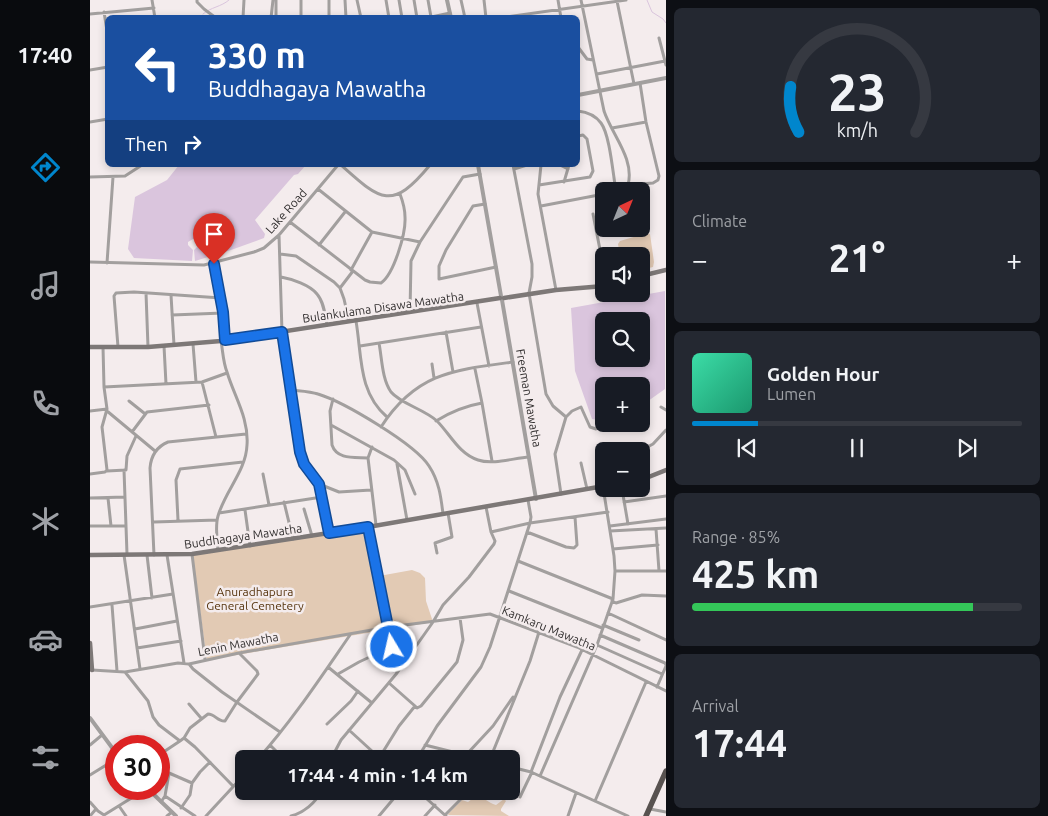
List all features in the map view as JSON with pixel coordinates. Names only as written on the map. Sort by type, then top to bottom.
[{"type":"highway","points":[[646,816],[666,771]]},
{"type":"main road","points":[[650,274],[666,270]]},
{"type":"main road","name":"Bulankulama Disawa Mawatha","points":[[90,347],[148,347],[223,341],[477,303],[529,293],[595,287]]},
{"type":"main road","points":[[650,477],[666,470]]},
{"type":"main road","name":"Buddhagaya Mawatha","points":[[90,555],[192,554],[368,527],[595,488]]},
{"type":"main road","points":[[90,643],[91,670]]},
{"type":"street","points":[[152,0],[154,15]]},
{"type":"street","points":[[198,0],[197,2],[212,15]]},
{"type":"street","points":[[243,15],[244,0]]},
{"type":"street","points":[[272,15],[275,0]]},
{"type":"street","points":[[275,0],[276,15]]},
{"type":"street","points":[[301,0],[301,15]]},
{"type":"street","points":[[329,0],[329,15]]},
{"type":"street","points":[[345,0],[346,15]]},
{"type":"street","points":[[357,0],[360,15]]},
{"type":"street","points":[[386,0],[388,15]]},
{"type":"street","points":[[399,0],[402,15]]},
{"type":"street","points":[[414,0],[416,15]]},
{"type":"street","points":[[428,0],[429,15]]},
{"type":"street","points":[[447,0],[451,15]]},
{"type":"street","points":[[461,0],[464,15]]},
{"type":"street","points":[[484,0],[486,15]]},
{"type":"street","points":[[558,0],[561,15]]},
{"type":"street","points":[[581,0],[604,111],[627,161],[628,182]]},
{"type":"street","points":[[522,15],[626,0]]},
{"type":"street","points":[[618,2],[634,84]]},
{"type":"street","points":[[90,14],[154,8]]},
{"type":"street","points":[[104,12],[105,18]]},
{"type":"street","points":[[597,74],[665,63],[659,38]]},
{"type":"street","points":[[580,50],[587,59],[593,60]]},
{"type":"street","points":[[90,70],[105,68]]},
{"type":"street","points":[[580,95],[666,78]]},
{"type":"street","points":[[640,83],[646,122],[659,176],[658,180],[650,182]]},
{"type":"street","points":[[580,111],[594,116],[604,128],[614,182]]},
{"type":"street","points":[[90,122],[105,120]]},
{"type":"street","points":[[612,128],[646,122]]},
{"type":"street","points":[[539,185],[590,177],[593,173],[587,140],[583,135],[580,136]]},
{"type":"street","points":[[90,177],[125,176],[139,167]]},
{"type":"street","name":"Lake Road","points":[[90,262],[204,265],[214,264],[254,252],[264,248],[279,235],[338,167]]},
{"type":"street","points":[[342,167],[372,192],[380,196],[389,197],[400,194],[418,180],[428,167]]},
{"type":"street","name":"Freeman Mawatha","points":[[478,167],[536,499]]},
{"type":"street","points":[[513,167],[532,264],[529,293],[546,394],[553,406],[566,417]]},
{"type":"street","points":[[541,167],[538,194],[556,290]]},
{"type":"street","points":[[564,182],[568,167]]},
{"type":"street","points":[[410,313],[411,261],[420,242],[463,177],[480,174]]},
{"type":"street","points":[[107,263],[113,177]]},
{"type":"street","points":[[318,189],[372,232],[420,242]]},
{"type":"street","points":[[290,222],[352,270],[370,282],[381,283],[394,261],[403,237],[405,218],[400,194]]},
{"type":"street","points":[[541,206],[595,196]]},
{"type":"street","points":[[485,204],[473,206],[446,250],[439,266],[439,279],[496,267]]},
{"type":"street","points":[[319,245],[345,212]]},
{"type":"street","points":[[593,214],[599,247]]},
{"type":"street","points":[[340,288],[372,232]]},
{"type":"street","points":[[279,235],[282,332],[300,452],[304,464],[319,484],[329,533]]},
{"type":"street","points":[[280,254],[296,256],[328,277],[340,288],[350,322]]},
{"type":"street","points":[[214,264],[223,312],[223,341],[227,373],[243,415],[247,448],[243,462],[218,514],[218,550]]},
{"type":"street","points":[[281,277],[298,281],[317,294],[323,306],[327,325]]},
{"type":"street","points":[[118,347],[114,294],[134,292],[221,298]]},
{"type":"street","points":[[146,293],[148,347]]},
{"type":"street","points":[[171,295],[174,345]]},
{"type":"street","points":[[477,303],[489,366]]},
{"type":"street","points":[[172,315],[223,312]]},
{"type":"street","points":[[356,321],[364,381],[370,398],[387,417]]},
{"type":"street","points":[[360,346],[481,326]]},
{"type":"street","points":[[446,332],[453,372]]},
{"type":"street","points":[[379,343],[386,384],[392,394],[418,408],[436,421],[470,457],[480,461],[528,457]]},
{"type":"street","points":[[193,344],[196,382]]},
{"type":"street","points":[[164,346],[166,384]]},
{"type":"street","points":[[103,347],[104,387],[107,410],[102,427],[107,471]]},
{"type":"street","points":[[381,427],[402,400],[427,381],[453,372],[513,362]]},
{"type":"street","points":[[432,364],[434,378]]},
{"type":"street","points":[[475,369],[492,461]]},
{"type":"street","points":[[104,387],[202,382],[227,373]]},
{"type":"street","points":[[202,382],[216,437]]},
{"type":"street","points":[[291,390],[315,392],[333,399],[402,440],[429,465],[438,484],[452,537],[435,543],[436,553]]},
{"type":"street","points":[[333,399],[330,411],[332,445],[336,453],[339,455],[368,458]]},
{"type":"street","points":[[129,401],[144,413]]},
{"type":"street","points":[[436,421],[464,406],[482,403]]},
{"type":"street","points":[[132,432],[144,413],[208,405]]},
{"type":"street","points":[[561,494],[555,454],[566,417],[581,407],[590,427],[595,428]]},
{"type":"street","points":[[661,407],[666,410]]},
{"type":"street","points":[[90,411],[107,410],[155,451]]},
{"type":"street","points":[[331,425],[397,463],[405,470],[416,494]]},
{"type":"street","points":[[650,446],[662,436],[666,430]]},
{"type":"street","points":[[154,555],[150,461],[155,451],[168,442],[246,434]]},
{"type":"street","points":[[136,436],[127,456],[126,470],[124,470],[126,555],[140,669]]},
{"type":"street","points":[[372,448],[368,458],[376,525]]},
{"type":"street","points":[[178,520],[176,480],[180,469],[243,462]]},
{"type":"street","points":[[397,463],[407,520]]},
{"type":"street","points":[[582,463],[587,490]]},
{"type":"street","points":[[90,474],[124,470]]},
{"type":"street","points":[[263,474],[269,504]]},
{"type":"street","points":[[319,484],[339,492],[371,490]]},
{"type":"street","points":[[624,502],[666,496]]},
{"type":"street","points":[[90,498],[125,497]]},
{"type":"street","points":[[218,514],[269,504],[322,497]]},
{"type":"street","points":[[540,776],[597,644],[612,600],[615,571],[605,497]]},
{"type":"street","points":[[623,497],[628,524]]},
{"type":"street","points":[[108,498],[111,526]]},
{"type":"street","points":[[422,750],[437,726],[481,668],[490,647],[530,523],[531,517],[528,500]]},
{"type":"street","points":[[284,502],[293,539]]},
{"type":"street","points":[[336,750],[341,740],[397,673],[442,604],[469,577],[494,544],[495,541],[491,532],[486,507]]},
{"type":"street","points":[[304,509],[312,536]]},
{"type":"street","points":[[245,510],[250,546]]},
{"type":"street","points":[[491,532],[530,523],[608,512]]},
{"type":"street","points":[[527,532],[566,547],[574,548],[577,545],[575,517]]},
{"type":"street","points":[[610,526],[666,519]]},
{"type":"street","points":[[154,522],[170,523],[178,520],[217,520]]},
{"type":"street","points":[[90,526],[126,526]]},
{"type":"street","points":[[368,527],[397,673]]},
{"type":"street","points":[[610,531],[666,528]]},
{"type":"street","points":[[656,529],[659,571]]},
{"type":"street","points":[[613,548],[658,545]]},
{"type":"street","points":[[192,554],[205,659]]},
{"type":"street","points":[[147,555],[152,598]]},
{"type":"street","points":[[167,555],[184,663]]},
{"type":"street","points":[[518,561],[616,603],[642,595],[666,596]]},
{"type":"street","points":[[615,571],[666,571]]},
{"type":"street","points":[[508,591],[640,640]]},
{"type":"street","points":[[90,607],[173,594]]},
{"type":"street","points":[[112,604],[117,671]]},
{"type":"street","points":[[608,612],[666,640]]},
{"type":"street","name":"Kamkaru Mawatha","points":[[388,628],[490,614],[582,650],[666,691]]},
{"type":"street","points":[[389,683],[415,706],[421,706],[457,662],[463,640],[460,618]]},
{"type":"street","points":[[135,629],[177,621]]},
{"type":"street","name":"Lenin Mawatha","points":[[91,670],[125,672],[184,663],[189,664],[205,659],[388,628]]},
{"type":"street","points":[[493,750],[530,661],[539,632]]},
{"type":"street","points":[[266,750],[328,667],[350,634]]},
{"type":"street","points":[[600,635],[664,663],[666,666],[657,687]]},
{"type":"street","points":[[137,648],[180,641]]},
{"type":"street","points":[[597,644],[662,674]]},
{"type":"street","points":[[338,674],[352,665],[392,647]]},
{"type":"street","points":[[520,797],[560,697],[582,650]]},
{"type":"street","points":[[170,748],[184,738],[190,728],[208,714],[220,721],[225,721],[258,672],[239,653]]},
{"type":"street","points":[[189,664],[222,692],[280,732]]},
{"type":"street","points":[[328,667],[372,703]]},
{"type":"street","points":[[125,672],[148,701],[153,717],[159,725],[180,741]]},
{"type":"street","points":[[595,802],[646,682]]},
{"type":"street","points":[[327,724],[351,701],[358,690]]},
{"type":"street","points":[[471,750],[493,726],[516,692]]},
{"type":"street","points":[[189,704],[201,718]]},
{"type":"street","points":[[384,750],[415,706]]},
{"type":"street","points":[[90,718],[105,739]]},
{"type":"street","points":[[90,728],[95,725]]},
{"type":"street","points":[[349,730],[371,750]]},
{"type":"street","points":[[90,745],[102,735]]},
{"type":"street","points":[[184,738],[233,786],[206,816]]},
{"type":"street","points":[[270,745],[275,750]]},
{"type":"street","points":[[425,745],[446,750]]},
{"type":"street","points":[[181,808],[190,795],[192,783],[210,762]]},
{"type":"street","points":[[90,776],[105,766]]},
{"type":"street","points":[[520,769],[531,772],[628,816]]},
{"type":"street","points":[[170,773],[192,783]]},
{"type":"street","points":[[568,816],[576,792]]},
{"type":"street","points":[[90,802],[104,816],[129,800]]},
{"type":"street","points":[[160,800],[176,816]]},
{"type":"street","points":[[170,800],[195,816]]},
{"type":"street","points":[[293,816],[305,810],[316,800]]},
{"type":"street","points":[[379,816],[392,800]]},
{"type":"street","points":[[429,800],[446,816],[460,800]]},
{"type":"street","points":[[425,816],[435,805]]},
{"type":"street","points":[[119,806],[126,816]]},
{"type":"street","points":[[90,816],[96,809]]},
{"type":"street","points":[[649,809],[666,812]]},
{"type":"street","points":[[167,816],[172,812]]},
{"type":"green space","points":[[650,234],[653,267],[650,268],[650,247],[618,247],[620,241],[630,238],[650,238]]},
{"type":"green space","name":"Anuradhapura General Cemetery","points":[[368,527],[379,576],[412,570],[420,573],[425,578],[426,601],[433,622],[207,660],[192,554]]},
{"type":"green space","points":[[462,800],[468,802],[471,800],[486,800],[496,805],[505,800],[501,811],[509,816],[448,815]]},
{"type":"shaded area","points":[[177,167],[304,167],[298,174],[294,175],[255,220],[265,234],[264,238],[195,261],[194,250],[199,245],[198,241],[193,239],[188,242],[188,245],[193,250],[192,261],[134,258],[128,249],[135,197],[167,180]]},
{"type":"shaded area","points":[[665,291],[665,389],[650,400],[650,377],[595,377],[595,420],[592,419],[575,371],[571,308],[604,302],[650,302],[650,294]]},
{"type":"waterway","points":[[203,14],[229,0]]},
{"type":"waterway","points":[[647,0],[652,12],[666,23]]},
{"type":"route","points":[[214,264],[223,312],[225,340],[282,332],[300,452],[304,464],[319,484],[329,533],[368,527],[392,647]]}]
